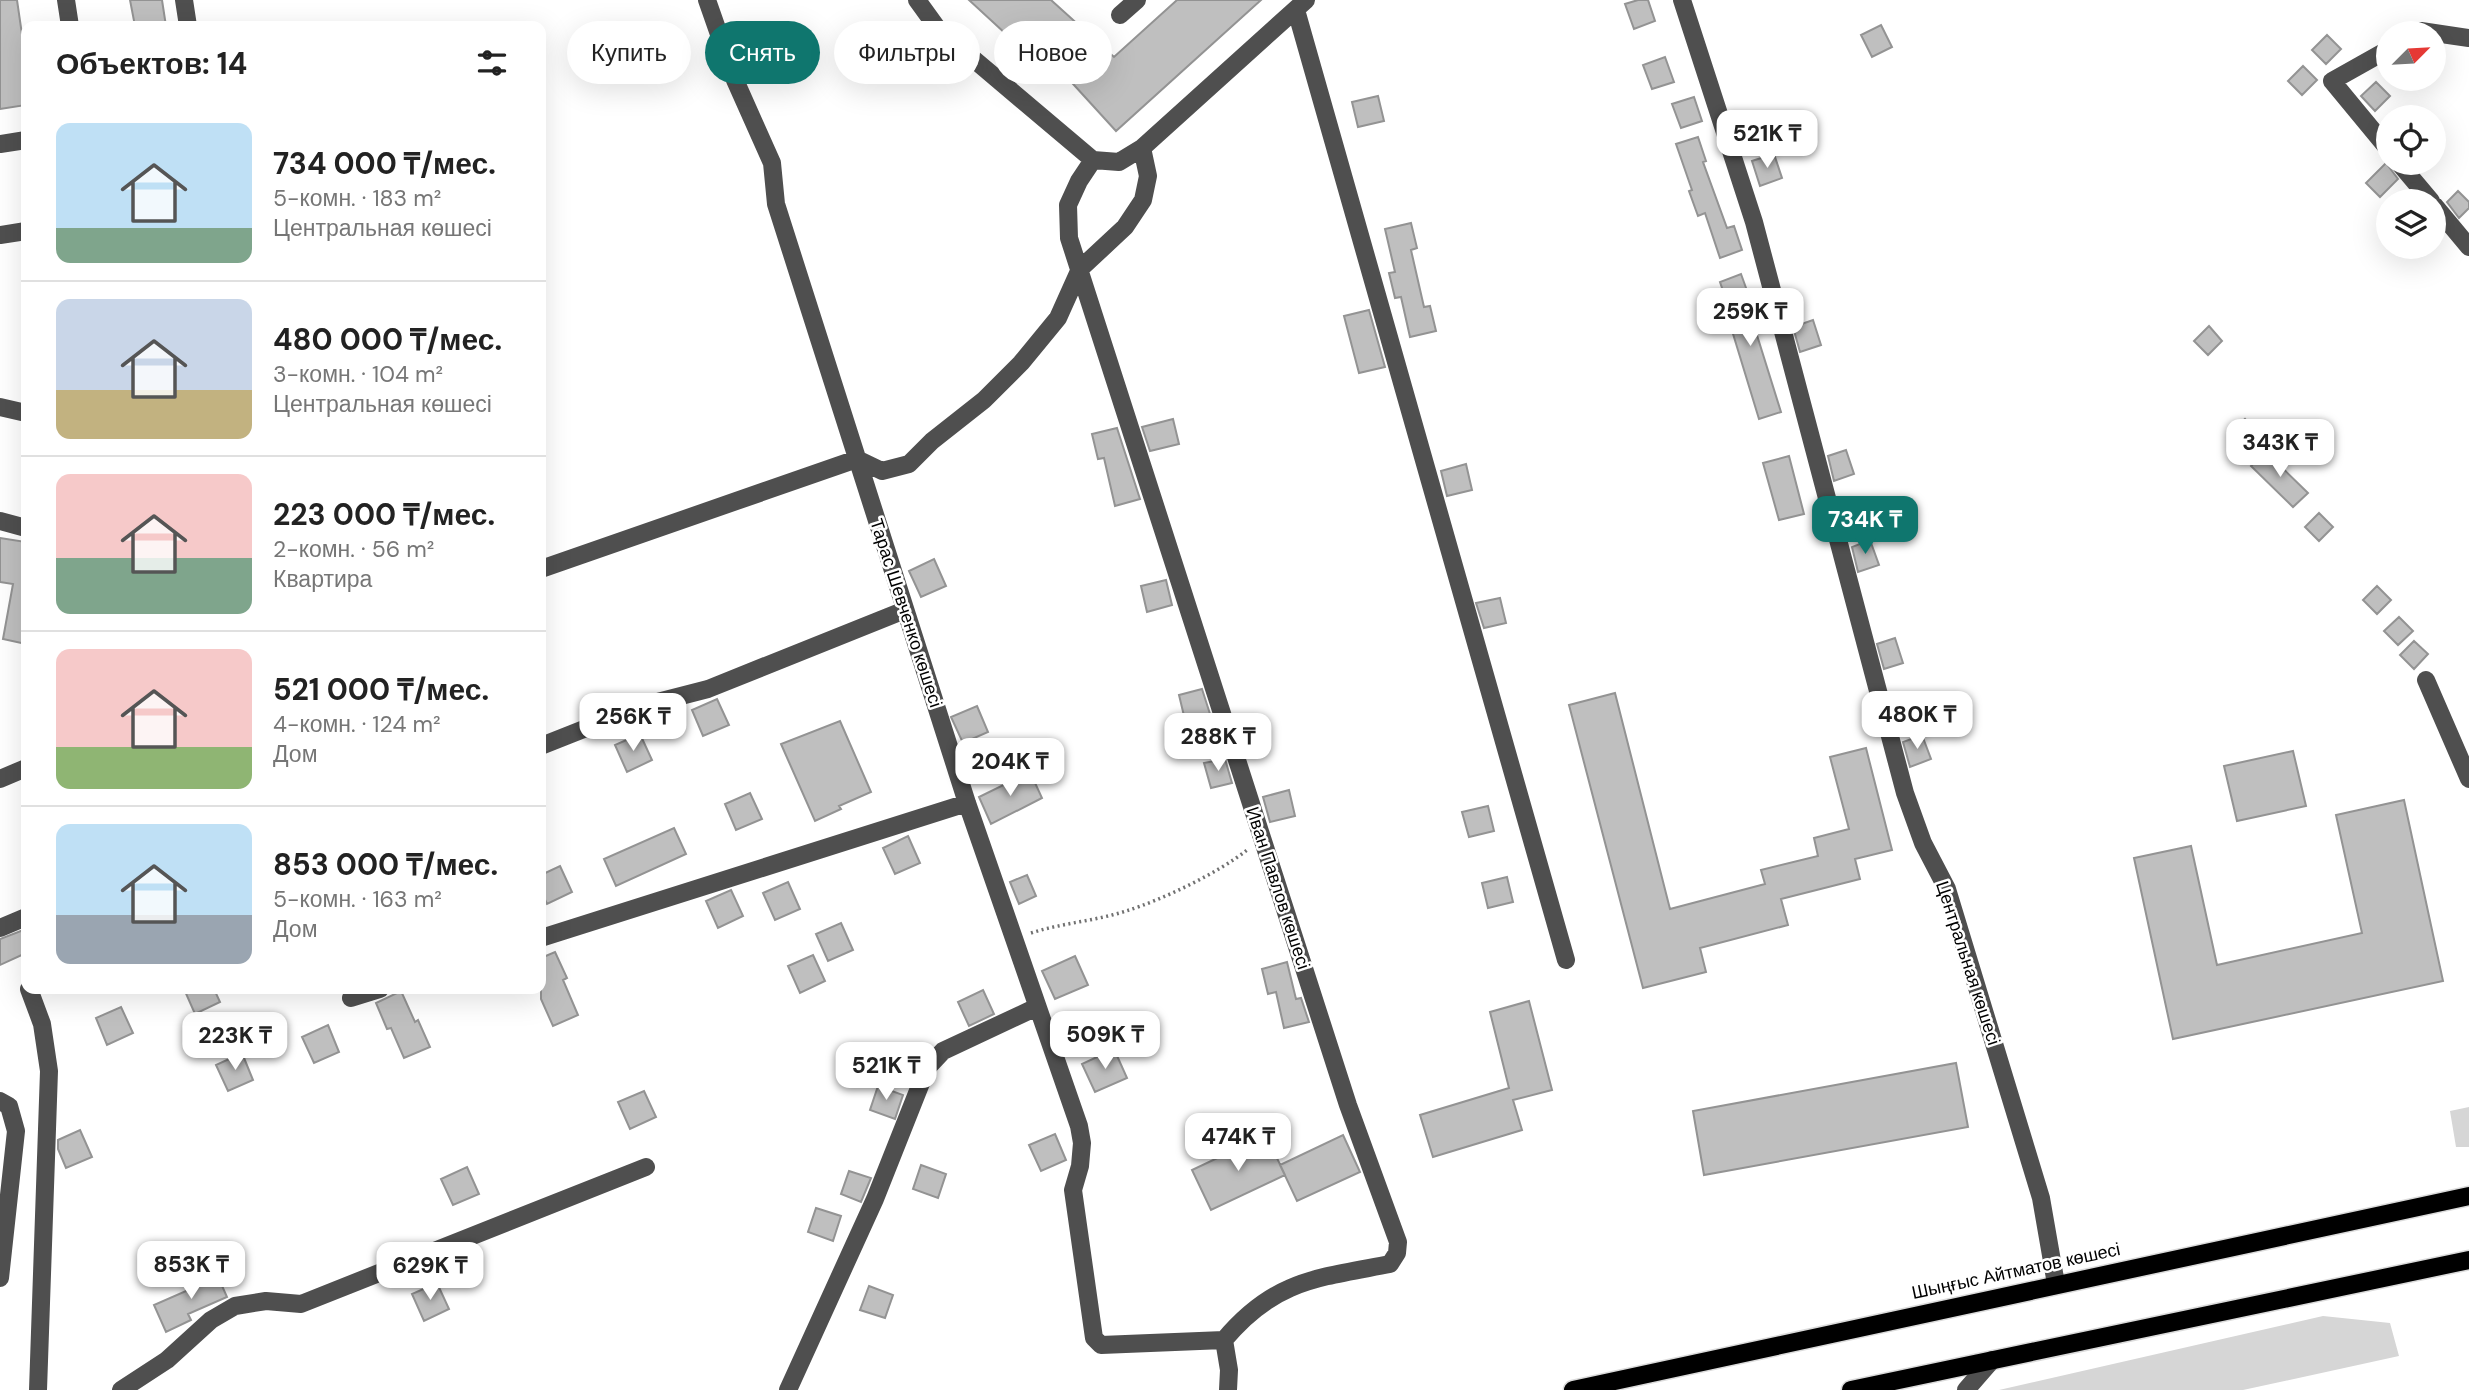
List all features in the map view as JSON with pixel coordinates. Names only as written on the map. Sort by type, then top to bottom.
[{"type":"main road","name":"Шыңғыс Айтматов көшесі","points":[[1573,1390],[2469,1196]]},
{"type":"main road","points":[[1851,1390],[2469,1260]]},
{"type":"street","points":[[66,0],[69,21]]},
{"type":"street","points":[[184,0],[187,21]]},
{"type":"street","name":"Тарас Шевченко көшесі","points":[[707,0],[736,80],[772,163],[776,204],[905,610],[967,803],[1079,1125],[1082,1143],[1080,1166],[1073,1190],[1094,1338],[1101,1345],[1224,1340]]},
{"type":"street","points":[[917,0],[938,29],[1093,159],[1119,162],[1142,148],[1301,5],[1566,960]]},
{"type":"street","points":[[1120,15],[1137,0]]},
{"type":"street","name":"Центральная көшесі","points":[[1682,0],[1754,222],[1905,793],[1923,843],[1947,889],[2041,1198],[2056,1284]]},
{"type":"street","points":[[2446,35],[2469,38]]},
{"type":"street","points":[[2376,56],[2332,81],[2376,134]]},
{"type":"street","points":[[0,144],[21,141]]},
{"type":"street","points":[[546,567],[857,459],[882,471],[909,464],[932,441],[984,400],[1021,363],[1058,318],[1080,269],[1125,227],[1143,201],[1148,176],[1142,148]]},
{"type":"street","name":"Иван Павлов көшесі","points":[[1093,159],[1068,205],[1069,238],[1348,1105],[1398,1242],[1397,1253],[1390,1264],[1308,1280],[1267,1299],[1244,1317],[1224,1340]]},
{"type":"street","points":[[2409,175],[2421,189]]},
{"type":"street","points":[[2446,219],[2469,247]]},
{"type":"street","points":[[0,235],[21,231]]},
{"type":"street","points":[[0,407],[21,412]]},
{"type":"street","points":[[0,522],[21,527]]},
{"type":"street","points":[[546,744],[642,706],[708,689],[905,610]]},
{"type":"street","points":[[2426,680],[2469,779]]},
{"type":"street","points":[[0,779],[21,770]]},
{"type":"street","points":[[546,936],[967,803]]},
{"type":"street","points":[[0,928],[21,919]]},
{"type":"street","points":[[31,994],[42,1024],[49,1071],[38,1390]]},
{"type":"street","points":[[351,998],[364,994]]},
{"type":"street","points":[[788,1390],[875,1199],[927,1068],[943,1051],[1037,1007]]},
{"type":"street","points":[[0,1101],[9,1106],[16,1131],[0,1278]]},
{"type":"street","points":[[121,1390],[167,1360],[211,1320],[235,1306],[266,1301],[301,1304],[646,1167]]},
{"type":"street","points":[[1224,1340],[1229,1370],[1228,1390]]},
{"type":"street","points":[[1966,1390],[1992,1360]]},
{"type":"path","points":[[1013,938],[1058,925],[1125,912],[1179,889],[1236,859],[1262,838]]},
{"type":"shaded area","points":[[2469,1107],[2469,1147],[2456,1147],[2450,1111]]},
{"type":"shaded area","points":[[2323,1316],[2390,1323],[2399,1356],[2243,1390],[1999,1390]]},
{"type":"building","points":[[0,0],[17,0],[21,28],[21,106],[0,109]]},
{"type":"building","points":[[130,0],[162,0],[165,21],[134,21]]},
{"type":"building","points":[[969,0],[1051,0],[1074,21],[994,21]]},
{"type":"building","points":[[1177,0],[1261,0],[1116,131],[1073,84],[1112,84],[1112,55],[1114,57]]},
{"type":"building","points":[[1648,0],[1655,21],[1634,29],[1625,4]]},
{"type":"building","points":[[1881,25],[1892,47],[1872,57],[1861,35]]},
{"type":"building","points":[[2327,35],[2341,49],[2326,64],[2312,50]]},
{"type":"building","points":[[1665,57],[1674,82],[1652,89],[1643,65]]},
{"type":"building","points":[[2303,66],[2317,80],[2302,95],[2288,81]]},
{"type":"building","points":[[2376,82],[2376,91],[2385,91],[2390,96],[2381,105],[2376,105],[2375,111],[2361,96]]},
{"type":"building","points":[[1378,96],[1384,121],[1358,127],[1352,102]]},
{"type":"building","points":[[1694,97],[1702,121],[1681,128],[1672,104]]},
{"type":"building","points":[[1698,137],[1706,161],[1703,162],[1727,228],[1734,226],[1742,250],[1720,258],[1705,213],[1698,216],[1676,144]]},
{"type":"building","points":[[1774,154],[1782,178],[1760,186],[1752,161]]},
{"type":"building","points":[[2376,173],[2395,175],[2398,179],[2388,189],[2376,189],[2376,193],[2366,183]]},
{"type":"building","points":[[2458,191],[2469,202],[2469,208],[2459,218],[2447,202]]},
{"type":"building","points":[[1411,223],[1417,248],[1411,250],[1424,307],[1430,306],[1436,331],[1410,337],[1401,297],[1395,298],[1389,273],[1395,272],[1385,229]]},
{"type":"building","points":[[1741,274],[1750,299],[1746,300],[1781,412],[1759,419],[1730,324],[1734,323],[1720,282]]},
{"type":"building","points":[[1369,310],[1385,367],[1359,373],[1344,316]]},
{"type":"building","points":[[1813,320],[1821,345],[1800,352],[1793,327]]},
{"type":"building","points":[[2209,326],[2222,341],[2208,355],[2194,341]]},
{"type":"building","points":[[1173,419],[1179,444],[1150,451],[1142,427]]},
{"type":"building","points":[[2245,419],[2259,433],[2245,447],[2230,433]]},
{"type":"building","points":[[1117,428],[1140,499],[1115,506],[1104,458],[1098,459],[1092,434]]},
{"type":"building","points":[[1846,450],[1854,474],[1834,481],[1828,456]]},
{"type":"building","points":[[2266,452],[2308,493],[2293,507],[2251,466]]},
{"type":"building","points":[[1789,456],[1804,514],[1779,520],[1763,463]]},
{"type":"building","points":[[1466,464],[1472,490],[1447,496],[1441,471]]},
{"type":"building","points":[[2319,513],[2333,527],[2319,541],[2305,527]]},
{"type":"building","points":[[0,538],[21,541],[21,643],[3,639],[13,584],[0,582]]},
{"type":"building","points":[[1870,540],[1879,565],[1858,572],[1852,547]]},
{"type":"building","points":[[934,559],[946,586],[921,597],[909,571]]},
{"type":"building","points":[[1166,580],[1172,605],[1147,612],[1141,586]]},
{"type":"building","points":[[2377,586],[2391,600],[2377,614],[2363,600]]},
{"type":"building","points":[[1500,598],[1506,623],[1484,628],[1476,603]]},
{"type":"building","points":[[2399,617],[2413,631],[2398,645],[2384,631]]},
{"type":"building","points":[[1895,638],[1903,663],[1884,669],[1877,644]]},
{"type":"building","points":[[2414,641],[2428,654],[2414,669],[2400,655]]},
{"type":"building","points":[[1202,689],[1210,714],[1185,720],[1179,695]]},
{"type":"building","points":[[1615,693],[1670,909],[1765,884],[1761,870],[1818,856],[1814,838],[1849,829],[1830,757],[1866,748],[1892,850],[1855,859],[1860,879],[1781,899],[1788,925],[1700,948],[1706,972],[1643,988],[1569,705]]},
{"type":"building","points":[[717,699],[729,725],[703,736],[692,710]]},
{"type":"building","points":[[977,706],[988,732],[963,743],[951,717]]},
{"type":"building","points":[[840,721],[871,792],[839,806],[841,809],[815,821],[781,744]]},
{"type":"building","points":[[640,734],[652,760],[627,772],[615,745]]},
{"type":"building","points":[[1922,735],[1931,759],[1910,767],[1903,742]]},
{"type":"building","points":[[2293,751],[2306,806],[2237,821],[2224,766]]},
{"type":"building","points":[[1225,759],[1232,783],[1211,788],[1204,763]]},
{"type":"building","points":[[1030,772],[1042,798],[991,824],[979,797]]},
{"type":"building","points":[[1289,790],[1295,816],[1270,822],[1263,797]]},
{"type":"building","points":[[750,793],[762,819],[736,830],[725,804]]},
{"type":"building","points":[[2404,800],[2443,981],[2173,1039],[2134,858],[2191,846],[2217,965],[2362,933],[2336,815]]},
{"type":"building","points":[[1488,806],[1494,831],[1469,837],[1462,812]]},
{"type":"building","points":[[674,828],[686,854],[616,886],[604,859]]},
{"type":"building","points":[[908,836],[920,863],[895,874],[883,848]]},
{"type":"building","points":[[560,866],[572,892],[547,904],[546,873]]},
{"type":"building","points":[[1027,875],[1036,896],[1019,904],[1010,882]]},
{"type":"building","points":[[1507,877],[1513,902],[1488,908],[1482,883]]},
{"type":"building","points":[[788,882],[800,909],[775,920],[763,893]]},
{"type":"building","points":[[731,890],[743,916],[718,928],[706,901]]},
{"type":"building","points":[[841,923],[853,950],[828,961],[816,934]]},
{"type":"building","points":[[21,931],[21,955],[0,965],[0,939]]},
{"type":"building","points":[[555,952],[567,978],[563,980],[578,1015],[553,1026],[541,999],[541,994],[546,994],[546,956]]},
{"type":"building","points":[[813,955],[825,981],[800,993],[788,966]]},
{"type":"building","points":[[1075,956],[1088,985],[1055,999],[1042,971]]},
{"type":"building","points":[[1287,962],[1296,999],[1301,998],[1309,1022],[1284,1028],[1276,992],[1268,994],[1262,969]]},
{"type":"building","points":[[983,990],[994,1014],[969,1026],[958,1002]]},
{"type":"building","points":[[186,994],[216,994],[220,1002],[195,1014]]},
{"type":"building","points":[[395,994],[402,994],[430,1047],[404,1058],[376,1003]]},
{"type":"building","points":[[1529,1001],[1552,1090],[1513,1100],[1522,1130],[1433,1157],[1420,1115],[1509,1088],[1490,1012]]},
{"type":"building","points":[[121,1007],[133,1033],[107,1045],[96,1018]]},
{"type":"building","points":[[328,1025],[339,1052],[314,1063],[302,1037]]},
{"type":"building","points":[[1114,1049],[1127,1078],[1095,1092],[1082,1064]]},
{"type":"building","points":[[242,1053],[253,1080],[228,1091],[216,1065]]},
{"type":"building","points":[[1956,1063],[1968,1127],[1704,1175],[1693,1111]]},
{"type":"building","points":[[878,1086],[903,1095],[895,1119],[870,1110]]},
{"type":"building","points":[[644,1091],[656,1117],[630,1129],[618,1102]]},
{"type":"building","points":[[80,1130],[92,1157],[66,1168],[58,1149],[58,1140]]},
{"type":"building","points":[[1055,1134],[1066,1160],[1041,1171],[1029,1145]]},
{"type":"building","points":[[1266,1135],[1285,1175],[1211,1210],[1192,1170]]},
{"type":"building","points":[[1343,1135],[1360,1172],[1297,1201],[1280,1165]]},
{"type":"building","points":[[921,1165],[946,1174],[938,1198],[913,1189]]},
{"type":"building","points":[[467,1167],[479,1194],[453,1205],[441,1179]]},
{"type":"building","points":[[849,1171],[871,1178],[861,1202],[841,1194]]},
{"type":"building","points":[[816,1208],[841,1216],[833,1241],[808,1232]]},
{"type":"building","points":[[215,1270],[227,1297],[188,1314],[191,1320],[166,1332],[154,1305],[193,1288],[190,1282]]},
{"type":"building","points":[[437,1283],[449,1309],[424,1321],[412,1294]]},
{"type":"building","points":[[869,1286],[893,1295],[885,1318],[860,1310]]}]
